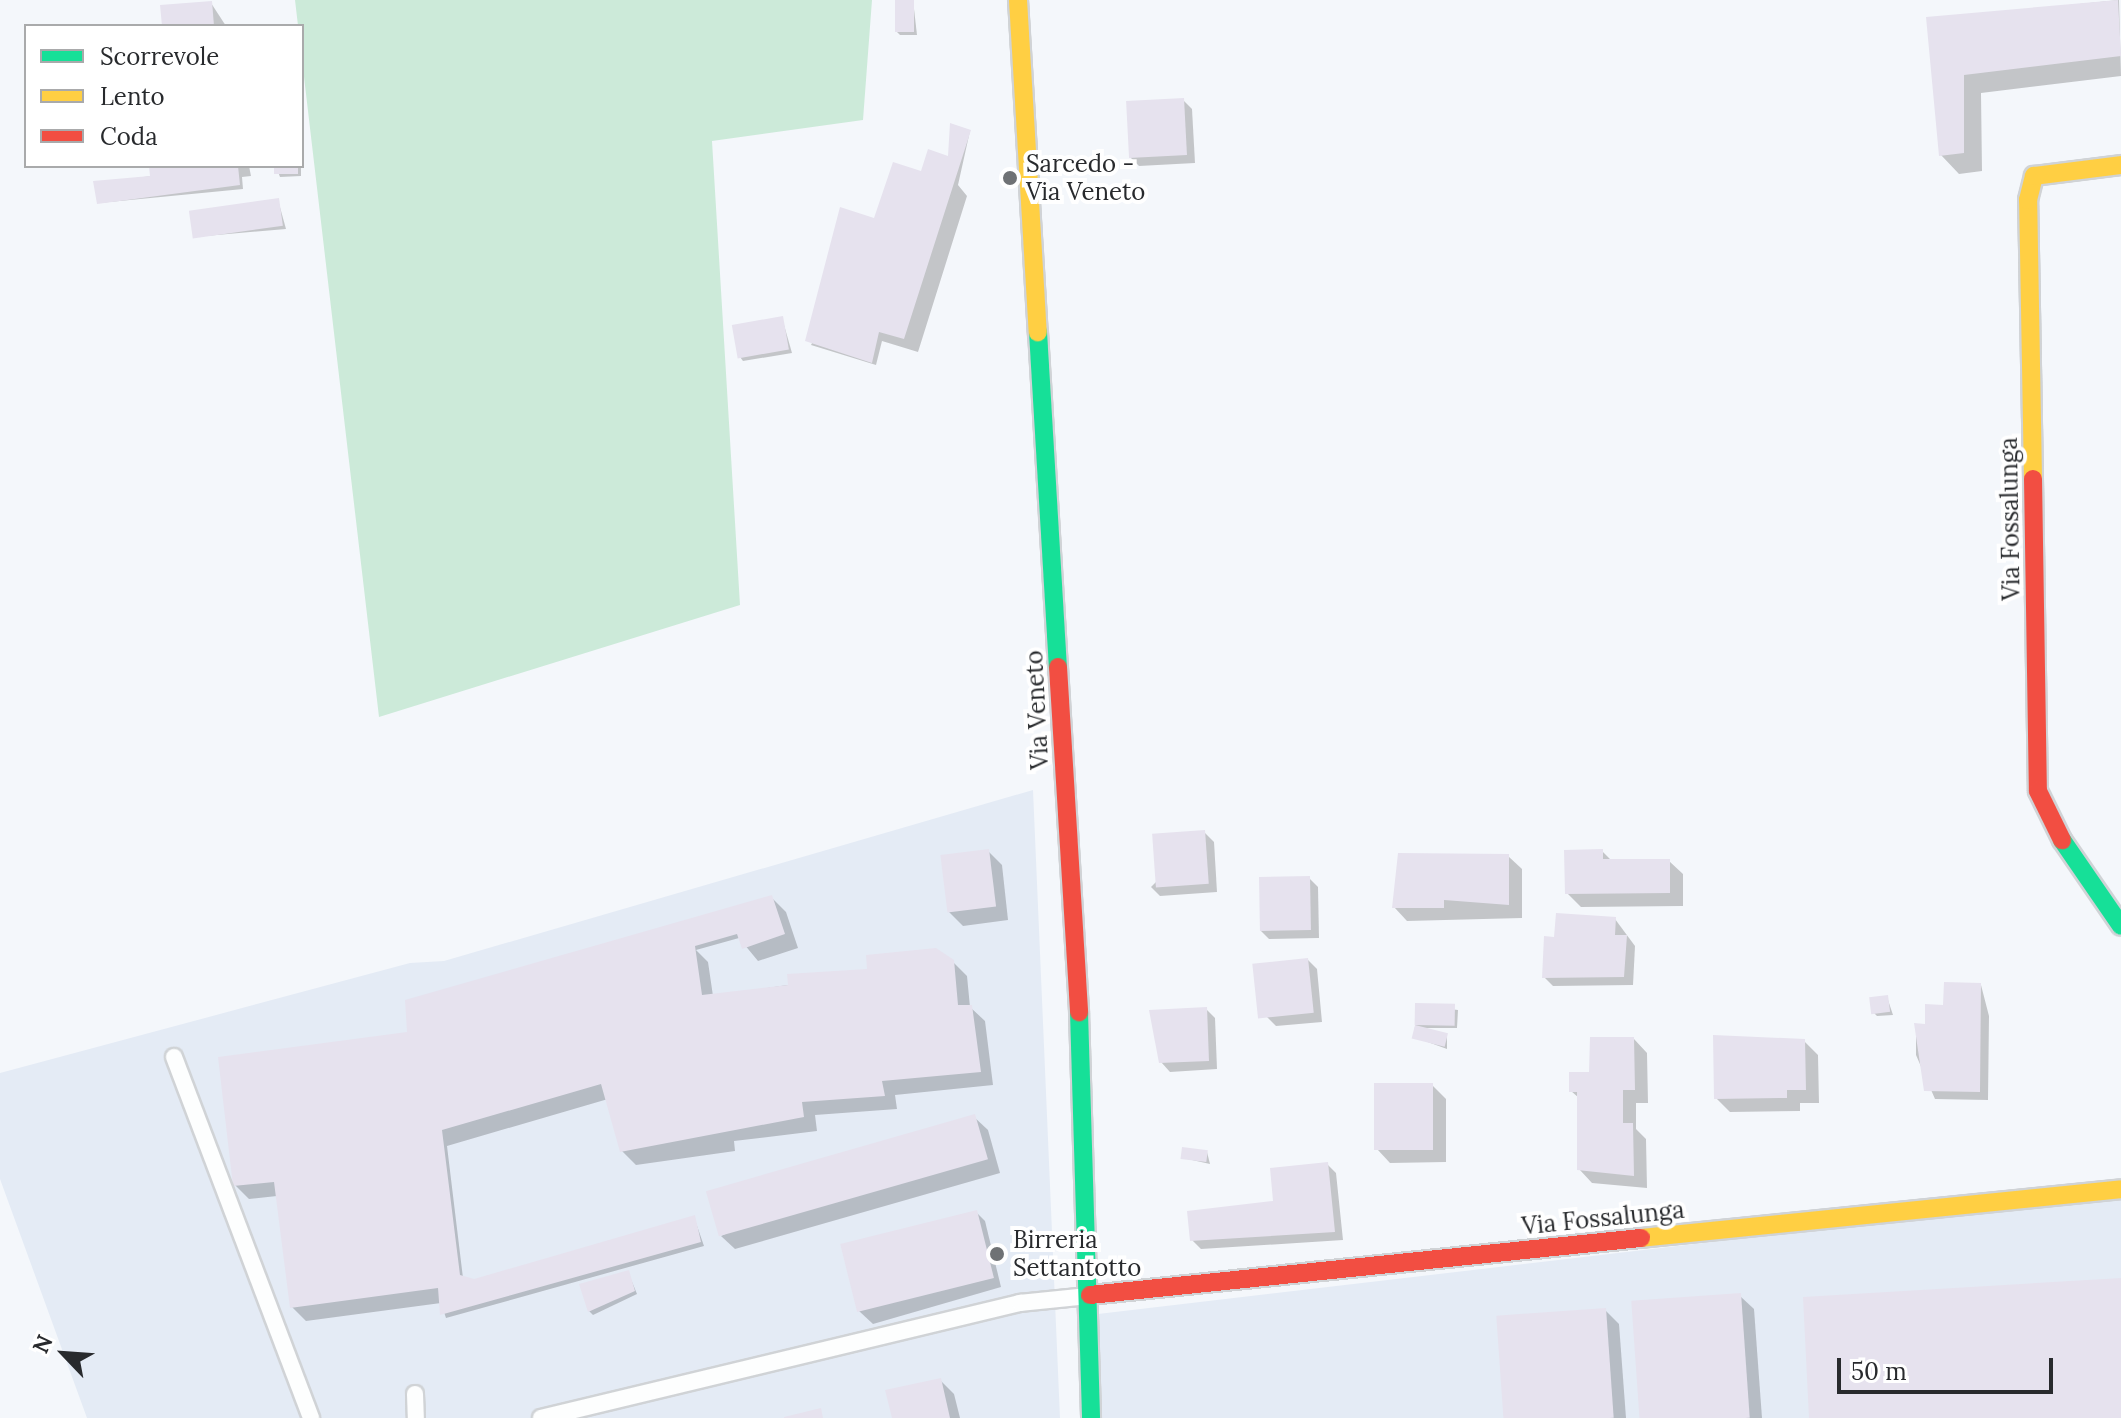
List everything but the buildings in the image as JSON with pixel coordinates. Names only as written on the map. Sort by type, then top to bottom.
[{"type":"street","name":"Via Veneto","points":[[1018,0],[1049,451],[1090,1295],[1091,1418]]},
{"type":"street","name":"Via Fossalunga","points":[[2121,165],[2034,176],[2028,200],[2038,791],[2048,819],[2121,926]]},
{"type":"street","name":"Via Fossalunga","points":[[1090,1295],[2121,1189]]},
{"type":"lane","points":[[174,1057],[311,1418]]},
{"type":"lane","points":[[541,1418],[1020,1303],[1090,1295]]},
{"type":"lane","points":[[415,1394],[416,1418]]},
{"type":"shaded area","points":[[1033,790],[1060,1418],[87,1418],[0,1179],[0,1073],[410,963],[444,961]]},
{"type":"shaded area","points":[[2121,1194],[2121,1418],[1085,1418],[1081,1316]]},
{"type":"green space","points":[[295,0],[872,0],[863,120],[712,141],[740,605],[379,717],[304,77],[304,24],[298,24]]},
{"type":"traffic: fast","points":[[1038,332],[1058,667]]},
{"type":"traffic: fast","points":[[2062,840],[2121,926]]},
{"type":"traffic: fast","points":[[1079,1012],[1091,1418]]},
{"type":"traffic: slow","points":[[1018,0],[1038,332]]},
{"type":"traffic: slow","points":[[2033,479],[2028,200],[2034,176],[2121,165]]},
{"type":"traffic: slow","points":[[1641,1238],[2121,1189]]},
{"type":"traffic: jam","points":[[2033,479],[2038,791],[2062,840]]},
{"type":"traffic: jam","points":[[1058,667],[1079,1012]]},
{"type":"traffic: jam","points":[[1090,1295],[1641,1238]]},
{"type":"place","name":"Sarcedo - Via Veneto","points":[[1010,178]]},
{"type":"place","name":"Birreria Settantotto","points":[[997,1254]]}]
